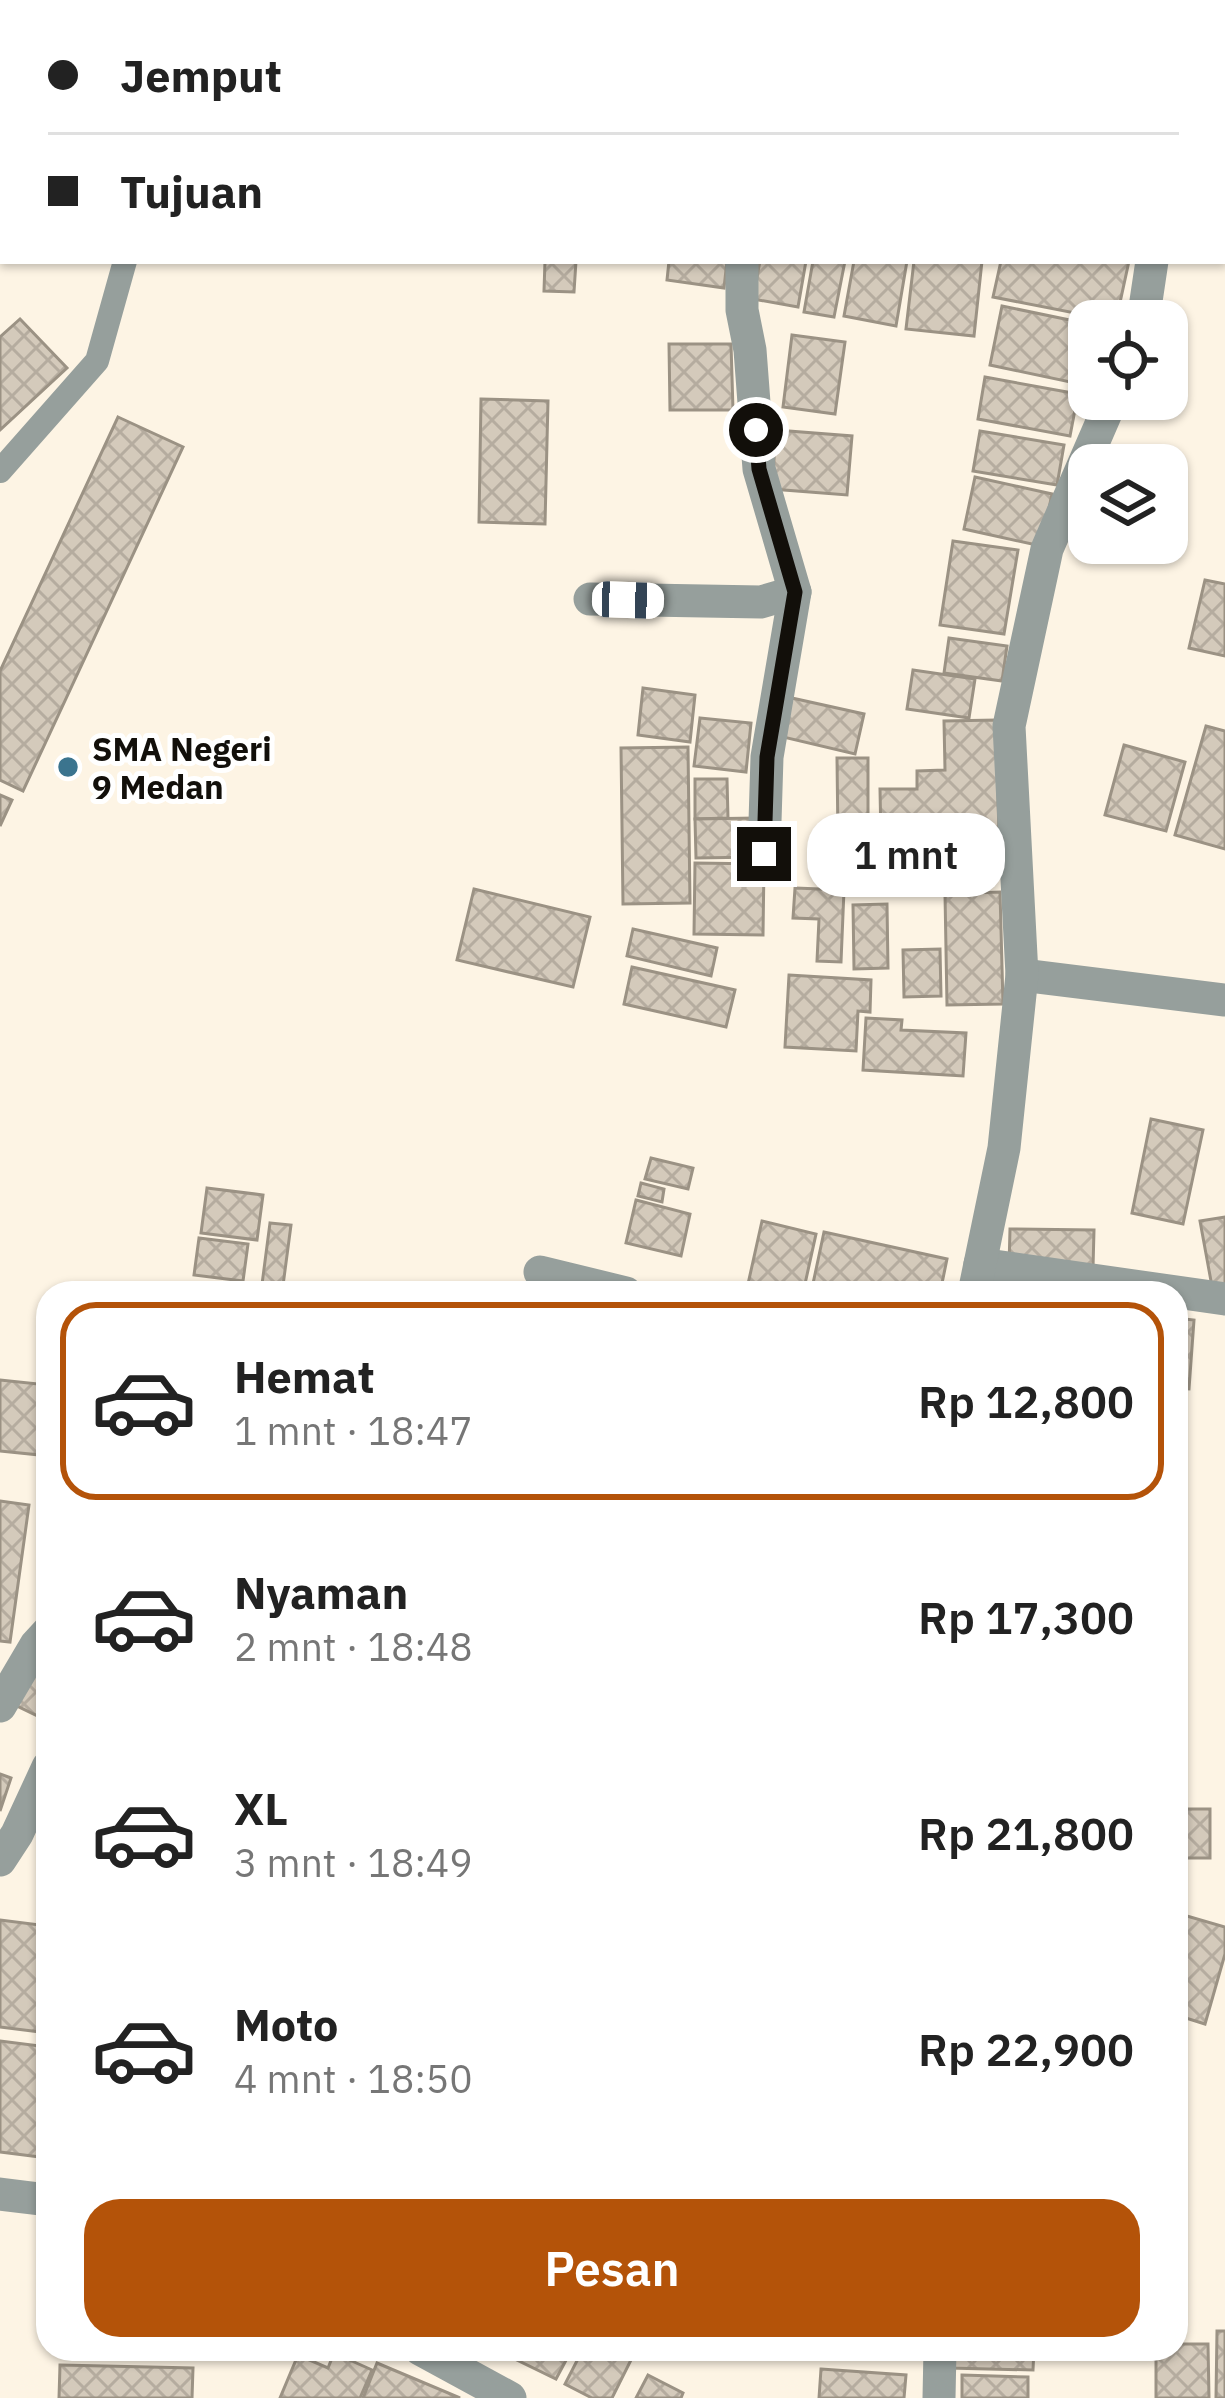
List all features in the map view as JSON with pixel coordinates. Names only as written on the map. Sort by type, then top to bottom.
[{"type":"street","points":[[742,264],[742,310],[750,350],[759,469],[795,592],[767,757],[764,854]]},
{"type":"street","points":[[1146,300],[1152,264]]},
{"type":"street","points":[[977,1279],[1004,1148],[1022,975],[1009,725],[1046,549],[1103,420]]},
{"type":"street","points":[[590,599],[761,602],[795,592]]},
{"type":"street","points":[[1022,975],[1225,1000]]},
{"type":"street","points":[[540,1272],[577,1281]]},
{"type":"street","points":[[1188,1296],[1225,1299]]},
{"type":"street","points":[[0,1706],[36,1645]]},
{"type":"street","points":[[0,1859],[36,1793]]},
{"type":"street","points":[[0,2194],[36,2198]]},
{"type":"street","points":[[442,2361],[510,2398]]},
{"type":"street","points":[[939,2398],[940,2361]]},
{"type":"lane","points":[[0,471],[97,361],[124,264]]},
{"type":"building","points":[[545,264],[576,264],[574,292],[544,291]]},
{"type":"building","points":[[669,264],[727,264],[724,288],[667,280]]},
{"type":"building","points":[[759,264],[805,264],[798,307],[753,299]]},
{"type":"building","points":[[812,264],[844,264],[834,317],[804,312]]},
{"type":"building","points":[[853,264],[906,264],[896,326],[844,316]]},
{"type":"building","points":[[914,264],[982,264],[974,336],[906,329]]},
{"type":"building","points":[[1000,264],[1128,264],[1121,300],[1068,300],[1068,312],[993,297]]},
{"type":"building","points":[[1002,306],[1068,320],[1068,382],[990,365]]},
{"type":"building","points":[[20,319],[67,368],[0,430],[0,337]]},
{"type":"building","points":[[792,335],[845,342],[835,414],[783,407]]},
{"type":"building","points":[[669,344],[731,344],[733,410],[670,410]]},
{"type":"building","points":[[985,377],[1068,392],[1068,420],[1073,420],[1070,436],[978,419]]},
{"type":"building","points":[[481,399],[548,401],[545,524],[479,522]]},
{"type":"building","points":[[118,417],[183,447],[23,791],[0,780],[0,671]]},
{"type":"building","points":[[776,430],[852,436],[847,495],[772,489]]},
{"type":"building","points":[[980,431],[1064,445],[1057,485],[973,471]]},
{"type":"building","points":[[975,477],[1052,494],[1041,546],[964,529]]},
{"type":"building","points":[[953,541],[1018,550],[1004,634],[940,625]]},
{"type":"building","points":[[1205,580],[1225,584],[1225,656],[1189,648]]},
{"type":"building","points":[[949,638],[1007,646],[1002,681],[944,673]]},
{"type":"building","points":[[913,670],[975,679],[969,718],[907,709]]},
{"type":"building","points":[[643,688],[695,695],[690,742],[638,735]]},
{"type":"building","points":[[792,698],[864,714],[855,754],[783,737]]},
{"type":"building","points":[[700,718],[751,723],[746,772],[694,766]]},
{"type":"building","points":[[996,720],[999,836],[881,839],[880,789],[917,789],[917,771],[945,770],[944,721]]},
{"type":"building","points":[[1206,726],[1225,731],[1225,849],[1175,835]]},
{"type":"building","points":[[1124,745],[1185,762],[1166,831],[1105,815]]},
{"type":"building","points":[[688,747],[690,903],[623,904],[621,748]]},
{"type":"building","points":[[837,758],[868,758],[868,840],[838,840]]},
{"type":"building","points":[[695,779],[727,779],[728,818],[695,819]]},
{"type":"building","points":[[0,795],[12,800],[0,826]]},
{"type":"building","points":[[756,818],[757,857],[696,858],[695,819]]},
{"type":"building","points":[[985,848],[986,888],[856,892],[855,852]]},
{"type":"building","points":[[695,863],[764,864],[763,935],[694,934]]},
{"type":"building","points":[[795,888],[844,890],[841,962],[817,961],[819,919],[793,918]]},
{"type":"building","points":[[474,889],[590,917],[573,987],[457,960]]},
{"type":"building","points":[[1000,892],[1003,1004],[947,1005],[945,894]]},
{"type":"building","points":[[887,904],[888,968],[854,969],[853,905]]},
{"type":"building","points":[[633,929],[717,948],[711,976],[627,956]]},
{"type":"building","points":[[940,949],[941,996],[904,997],[903,950]]},
{"type":"building","points":[[632,967],[735,990],[726,1027],[624,1004]]},
{"type":"building","points":[[789,975],[871,980],[870,1012],[858,1011],[856,1051],[785,1047]]},
{"type":"building","points":[[866,1018],[902,1020],[901,1030],[966,1033],[963,1076],[863,1070]]},
{"type":"building","points":[[1151,1119],[1203,1130],[1183,1224],[1132,1213]]},
{"type":"building","points":[[651,1158],[693,1168],[688,1189],[645,1179]]},
{"type":"building","points":[[641,1183],[664,1189],[662,1202],[638,1196]]},
{"type":"building","points":[[207,1188],[263,1195],[257,1240],[201,1233]]},
{"type":"building","points":[[636,1200],[690,1214],[681,1256],[626,1243]]},
{"type":"building","points":[[1225,1217],[1225,1290],[1213,1292],[1200,1221]]},
{"type":"building","points":[[762,1221],[816,1234],[806,1281],[749,1281]]},
{"type":"building","points":[[270,1223],[291,1225],[284,1281],[262,1281]]},
{"type":"building","points":[[1010,1229],[1094,1230],[1093,1268],[1009,1267]]},
{"type":"building","points":[[824,1232],[947,1259],[942,1281],[814,1281]]},
{"type":"building","points":[[199,1238],[248,1244],[243,1281],[194,1275]]},
{"type":"building","points":[[1188,1319],[1194,1320],[1188,1389]]},
{"type":"building","points":[[0,1380],[36,1384],[36,1455],[0,1451]]},
{"type":"building","points":[[0,1501],[29,1505],[10,1642],[0,1641]]},
{"type":"building","points":[[36,1663],[36,1715],[13,1704]]},
{"type":"building","points":[[0,1774],[11,1778],[0,1811]]},
{"type":"building","points":[[1188,1809],[1210,1809],[1210,1858],[1188,1858]]},
{"type":"building","points":[[1188,1916],[1225,1927],[1225,1954],[1205,2024],[1188,2019]]},
{"type":"building","points":[[0,1920],[36,1924],[36,2032],[0,2027]]},
{"type":"building","points":[[0,2041],[36,2046],[36,2156],[0,2152]]},
{"type":"building","points":[[1217,2331],[1225,2331],[1225,2398],[1216,2398]]},
{"type":"building","points":[[1188,2344],[1208,2344],[1209,2398],[1156,2398],[1156,2361],[1188,2361]]},
{"type":"building","points":[[295,2361],[328,2368],[331,2361],[352,2361],[372,2370],[360,2398],[280,2398]]},
{"type":"building","points":[[519,2361],[566,2361],[556,2379]]},
{"type":"building","points":[[577,2361],[630,2361],[612,2398],[592,2398],[565,2384]]},
{"type":"building","points":[[949,2361],[1033,2361],[1033,2370],[949,2368]]},
{"type":"building","points":[[377,2363],[460,2398],[363,2398]]},
{"type":"building","points":[[60,2365],[193,2368],[192,2398],[59,2398]]},
{"type":"building","points":[[821,2369],[906,2375],[904,2398],[819,2398]]},
{"type":"building","points":[[648,2375],[683,2393],[681,2398],[636,2398]]},
{"type":"building","points":[[962,2375],[1028,2377],[1028,2398],[962,2398]]},
{"type":"place","name":"SMA Negeri 9 Medan","points":[[68,767]]},
{"type":"route","points":[[756,430],[759,469],[795,592],[767,757],[764,854]]}]
